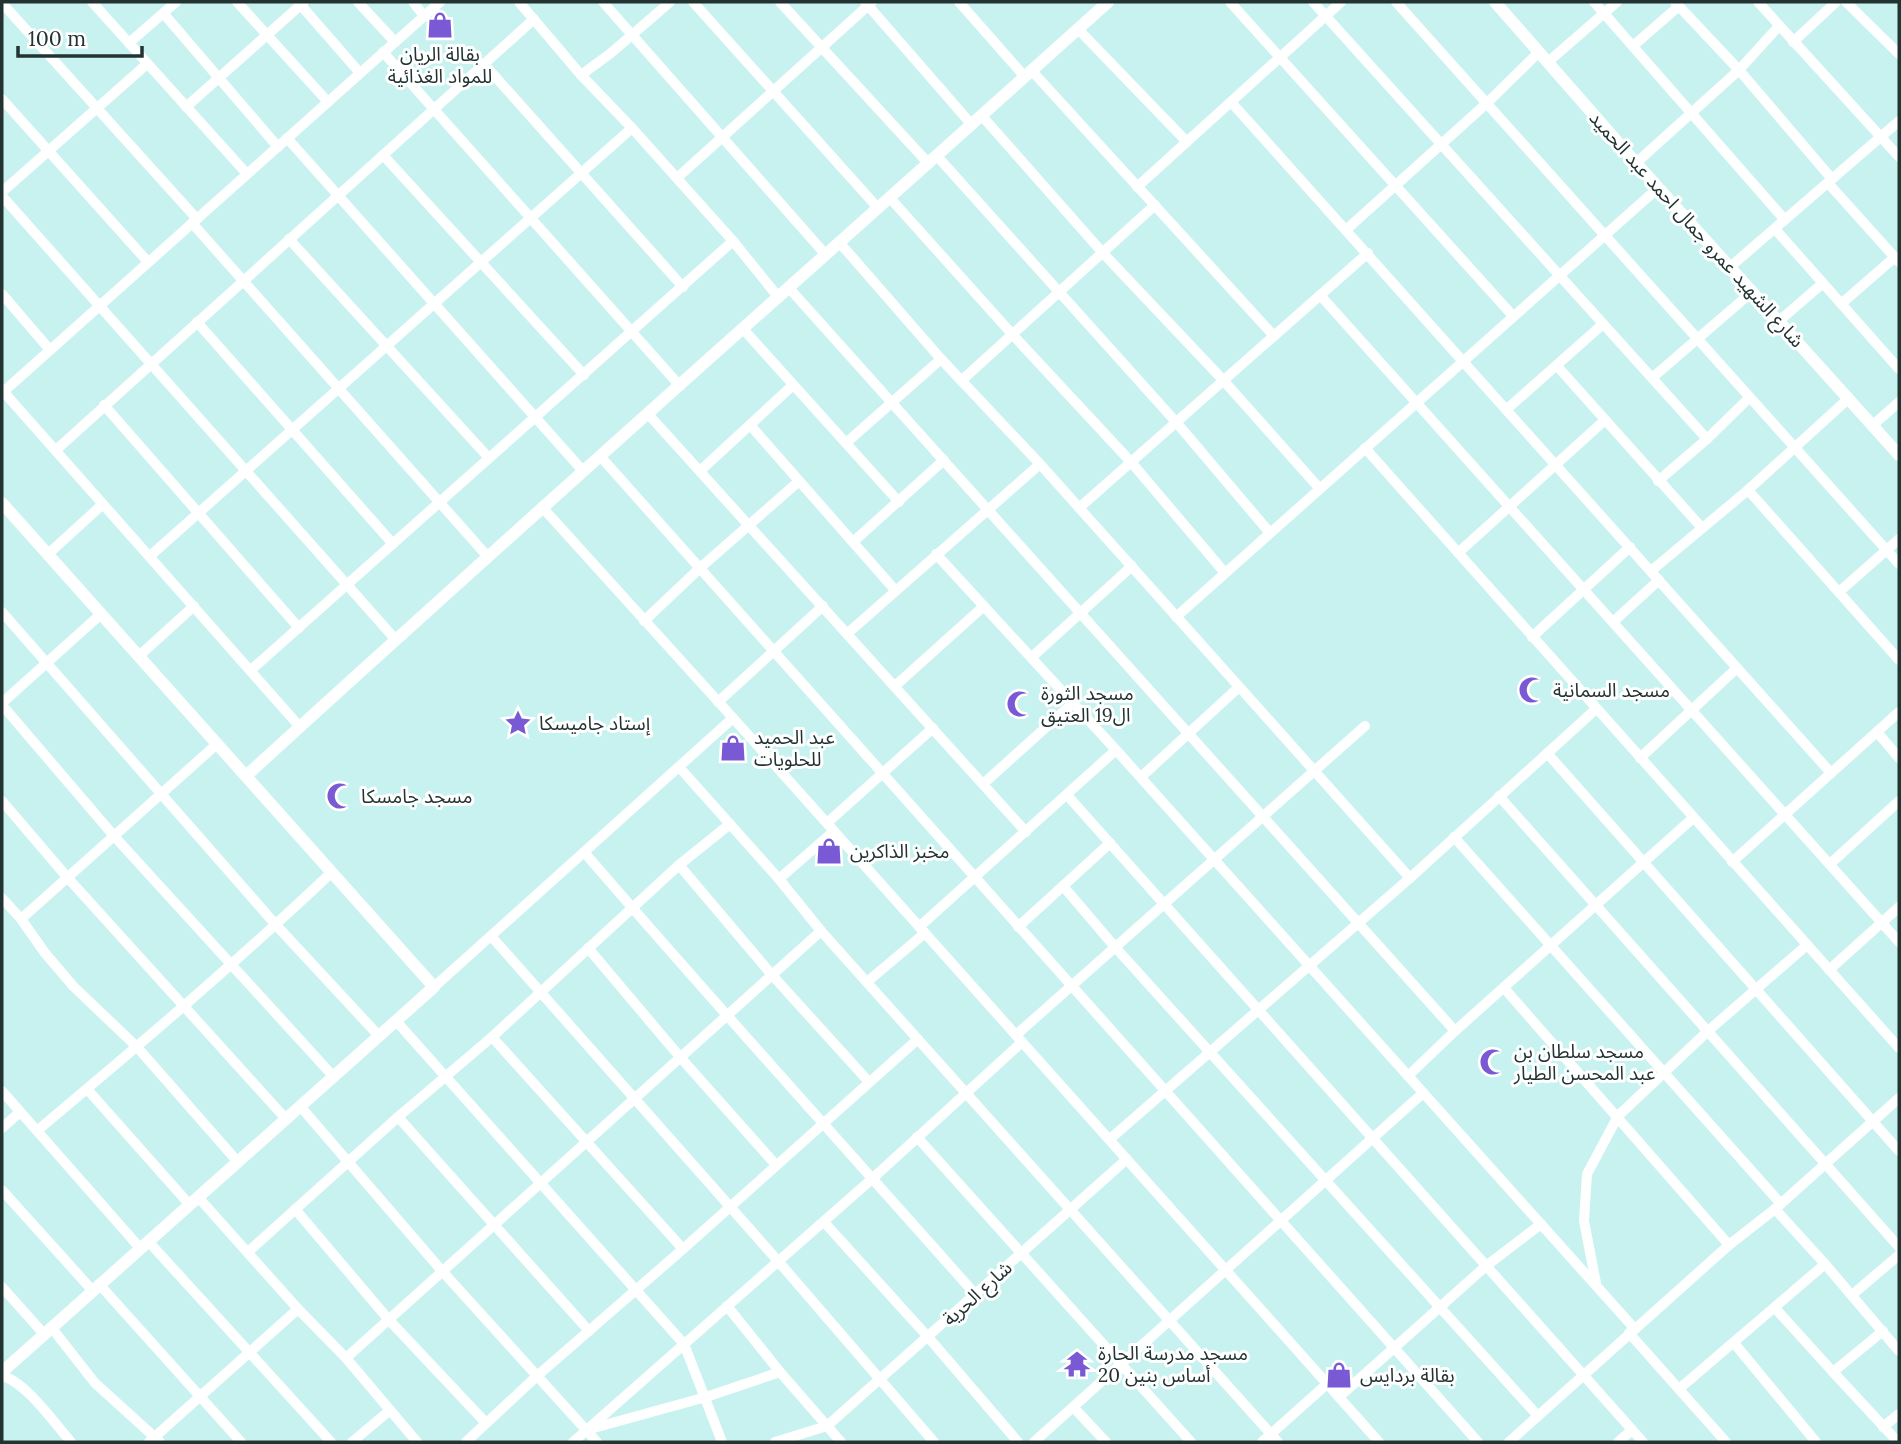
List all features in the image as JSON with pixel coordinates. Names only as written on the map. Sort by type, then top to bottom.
[{"type":"street","points":[[92,2],[247,174]]},
{"type":"street","points":[[129,43],[176,2]]},
{"type":"street","points":[[237,2],[328,102]]},
{"type":"street","points":[[358,2],[395,42]]},
{"type":"street","points":[[413,2],[425,16]]},
{"type":"street","points":[[300,727],[2,392],[440,2]]},
{"type":"street","points":[[519,2],[581,75],[733,241],[779,298]]},
{"type":"street","points":[[603,2],[825,255]]},
{"type":"street","points":[[581,75],[670,2]]},
{"type":"street","points":[[693,2],[878,208]]},
{"type":"street","points":[[780,2],[821,48],[1059,292],[1176,422],[1270,533]]},
{"type":"street","points":[[958,2],[1155,205],[1275,336]]},
{"type":"street","points":[[246,776],[542,507],[744,330],[1108,2]]},
{"type":"street","points":[[1230,2],[1513,316]]},
{"type":"street","points":[[1313,2],[1707,439]]},
{"type":"street","points":[[1137,187],[1342,2]]},
{"type":"street","points":[[1396,2],[1899,564]]},
{"type":"street","name":"شارع الشهيد عمرو جمال احمد عبد الحميد","points":[[1495,2],[1658,188],[1899,455]]},
{"type":"street","points":[[1594,2],[1785,220]]},
{"type":"street","points":[[1347,229],[1487,103],[1617,2]]},
{"type":"street","points":[[1758,2],[1899,157]]},
{"type":"street","points":[[1793,42],[1836,2]]},
{"type":"street","points":[[1846,2],[1899,54]]},
{"type":"street","points":[[2,3],[488,556]]},
{"type":"street","points":[[186,107],[301,3],[360,73]]},
{"type":"street","points":[[677,178],[868,3],[1223,380],[1320,489]]},
{"type":"street","points":[[1633,46],[1677,4],[1739,70],[1897,260],[1841,304]]},
{"type":"street","points":[[164,14],[278,147]]},
{"type":"street","points":[[56,450],[534,19]]},
{"type":"street","points":[[1636,163],[1739,70],[1779,26]]},
{"type":"street","points":[[1078,29],[1187,142]]},
{"type":"street","points":[[383,52],[680,386]]},
{"type":"street","points":[[147,64],[2,194],[396,640]]},
{"type":"street","points":[[484,64],[683,287]]},
{"type":"street","points":[[2,99],[148,262]]},
{"type":"street","points":[[1231,102],[1831,773]]},
{"type":"street","points":[[1730,267],[1899,121]]},
{"type":"street","points":[[150,556],[632,128]]},
{"type":"street","points":[[287,138],[583,471]]},
{"type":"street","points":[[383,155],[584,375]]},
{"type":"street","points":[[1176,617],[1658,188]]},
{"type":"street","points":[[890,198],[1131,462],[1225,573]]},
{"type":"street","points":[[961,381],[1155,205]]},
{"type":"street","points":[[1775,229],[1899,369]]},
{"type":"street","points":[[289,239],[488,457]]},
{"type":"street","points":[[251,670],[733,241]]},
{"type":"street","points":[[839,242],[941,359],[1132,566],[1409,878]]},
{"type":"street","points":[[1079,508],[1368,253]]},
{"type":"street","points":[[1779,321],[1823,284]]},
{"type":"street","points":[[789,288],[1455,1031]]},
{"type":"street","points":[[1652,378],[1753,291]]},
{"type":"street","points":[[2,294],[50,350]]},
{"type":"street","points":[[1320,295],[1899,942]]},
{"type":"street","points":[[197,322],[393,544]]},
{"type":"street","points":[[1507,410],[1603,324]]},
{"type":"street","points":[[744,330],[899,502]]},
{"type":"street","points":[[846,443],[941,359]]},
{"type":"street","points":[[1557,366],[1702,528]]},
{"type":"street","points":[[700,471],[793,385]]},
{"type":"street","points":[[1658,481],[1749,398]]},
{"type":"street","points":[[1651,571],[1795,448],[1849,398]]},
{"type":"street","points":[[1873,425],[1899,402]]},
{"type":"street","points":[[104,405],[299,628]]},
{"type":"street","points":[[648,414],[1026,832]]},
{"type":"street","points":[[1458,553],[1605,421]]},
{"type":"street","points":[[750,425],[895,590]]},
{"type":"street","points":[[1365,449],[1899,1048]]},
{"type":"street","points":[[600,456],[1478,1442]]},
{"type":"street","points":[[853,542],[944,460]]},
{"type":"street","points":[[848,633],[1040,464]]},
{"type":"street","points":[[644,621],[798,482]]},
{"type":"street","points":[[1748,489],[1899,660]]},
{"type":"street","points":[[47,555],[103,504]]},
{"type":"street","points":[[542,507],[1379,1442]]},
{"type":"street","points":[[4,509],[434,987]]},
{"type":"street","points":[[1839,592],[1899,539]]},
{"type":"street","points":[[1532,637],[1630,547]]},
{"type":"street","points":[[936,554],[1116,750],[1596,1285],[1679,1389],[1726,1442]]},
{"type":"street","points":[[1031,657],[1132,566]]},
{"type":"street","points":[[1614,622],[1659,580]]},
{"type":"street","points":[[139,656],[194,606]]},
{"type":"street","points":[[718,702],[823,606]]},
{"type":"street","points":[[895,686],[984,606]]},
{"type":"street","points":[[2,612],[276,925],[379,1036]]},
{"type":"street","points":[[101,614],[2,704],[114,836],[333,1076]]},
{"type":"street","points":[[1640,758],[1737,668]]},
{"type":"street","points":[[1140,777],[1240,687]]},
{"type":"street","points":[[983,784],[1073,703]]},
{"type":"street","points":[[1110,1139],[1409,878],[1596,709]]},
{"type":"street","points":[[1732,862],[1899,712]]},
{"type":"street","points":[[71,1442],[20,1386],[2,1374],[47,1330],[733,718]]},
{"type":"street","points":[[573,1442],[873,1178],[967,1092],[1071,986],[1365,726]]},
{"type":"street","points":[[779,879],[882,773],[933,727]]},
{"type":"street","points":[[1877,732],[1899,758]]},
{"type":"street","points":[[22,919],[217,744]]},
{"type":"street","points":[[867,982],[975,877],[1116,750]]},
{"type":"street","points":[[1547,753],[1899,1151]]},
{"type":"street","points":[[679,767],[779,879],[821,931],[1274,1438]]},
{"type":"street","points":[[1067,795],[1643,1442]]},
{"type":"street","points":[[1499,796],[1899,1247]]},
{"type":"street","points":[[2,800],[67,877],[286,1119]]},
{"type":"street","points":[[1829,864],[1899,801]]},
{"type":"street","points":[[1408,1076],[1693,818]]},
{"type":"street","points":[[248,1252],[398,1117],[492,1037],[679,865],[730,824]]},
{"type":"street","points":[[1454,837],[1665,1072],[1899,1351]]},
{"type":"street","points":[[1018,926],[1110,843]]},
{"type":"street","points":[[584,852],[726,1017],[824,1122],[975,1294]]},
{"type":"street","points":[[679,865],[772,975],[869,1082]]},
{"type":"street","points":[[38,1130],[137,1047],[332,872]]},
{"type":"street","points":[[1063,886],[1538,1416]]},
{"type":"street","points":[[2,899],[22,919],[45,953],[74,986],[137,1047],[237,1161]]},
{"type":"street","points":[[1829,970],[1899,907]]},
{"type":"street","points":[[346,1358],[821,931]]},
{"type":"street","points":[[491,936],[934,1442]]},
{"type":"street","points":[[1596,1285],[1584,1221],[1587,1174],[1618,1116],[1708,1031],[1807,945]]},
{"type":"street","points":[[588,948],[776,1165]]},
{"type":"street","points":[[1504,988],[1729,1245]]},
{"type":"street","points":[[396,1021],[684,1344],[721,1438],[729,1442]]},
{"type":"street","points":[[492,1037],[683,1250]]},
{"type":"street","points":[[466,1442],[918,1039]]},
{"type":"street","points":[[87,1089],[194,1201],[248,1252],[346,1358],[417,1442]]},
{"type":"street","points":[[2,1091],[144,1244],[250,1352],[331,1442]]},
{"type":"street","points":[[1034,1442],[1423,1093]]},
{"type":"street","points":[[1509,1442],[1631,1331],[1778,1206],[1899,1098]]},
{"type":"street","points":[[300,1106],[442,1271],[597,1442]]},
{"type":"street","points":[[2,1128],[20,1112]]},
{"type":"street","points":[[398,1117],[589,1331]]},
{"type":"street","points":[[917,1137],[1191,1442]]},
{"type":"street","name":"شارع الحرية","points":[[827,1426],[1127,1159]]},
{"type":"street","points":[[2,1189],[241,1442]]},
{"type":"street","points":[[295,1209],[389,1320],[486,1423]]},
{"type":"street","points":[[824,1222],[1018,1442]]},
{"type":"street","points":[[1339,1397],[1486,1266],[1541,1224]]},
{"type":"street","points":[[1852,1295],[1899,1255]]},
{"type":"street","points":[[1679,1389],[1825,1264]]},
{"type":"street","points":[[2,1287],[154,1441],[199,1395],[298,1309]]},
{"type":"street","points":[[727,1306],[780,1373],[841,1442]]},
{"type":"street","points":[[1775,1308],[1898,1442]]},
{"type":"street","points":[[1833,1372],[1883,1331]]},
{"type":"street","points":[[1734,1343],[1816,1442]]},
{"type":"street","points":[[586,1430],[706,1397],[780,1373]]},
{"type":"street","points":[[1262,1442],[1274,1438],[1328,1383]]},
{"type":"street","points":[[1074,1408],[1106,1442]]},
{"type":"street","points":[[352,1442],[389,1411]]},
{"type":"street","points":[[1883,1427],[1899,1414]]},
{"type":"street","points":[[775,1442],[827,1426]]},
{"type":"street","points":[[1618,1442],[1632,1430]]},
{"type":"place","name":"بقالة الريان للمواد الغذائية","points":[[440,25]]},
{"type":"place","name":"مسجد السمانية","points":[[1532,690]]},
{"type":"place","name":"مسجد الثورة ال19 العتيق","points":[[1020,704]]},
{"type":"place","name":"إستاد جاميسكا","points":[[518,723]]},
{"type":"place","name":"عبد الحميد للحلويات","points":[[733,748]]},
{"type":"place","name":"مسجد جامسكا","points":[[340,796]]},
{"type":"place","name":"مخبز الذاكرين","points":[[829,851]]},
{"type":"place","name":"مسجد سلطان بن عبد المحسن الطيار","points":[[1493,1062]]},
{"type":"place","name":"مسجد مدرسة الحارة 20 أساس بنين","points":[[1077,1364]]},
{"type":"place","name":"بقالة بردايس","points":[[1339,1375]]}]
